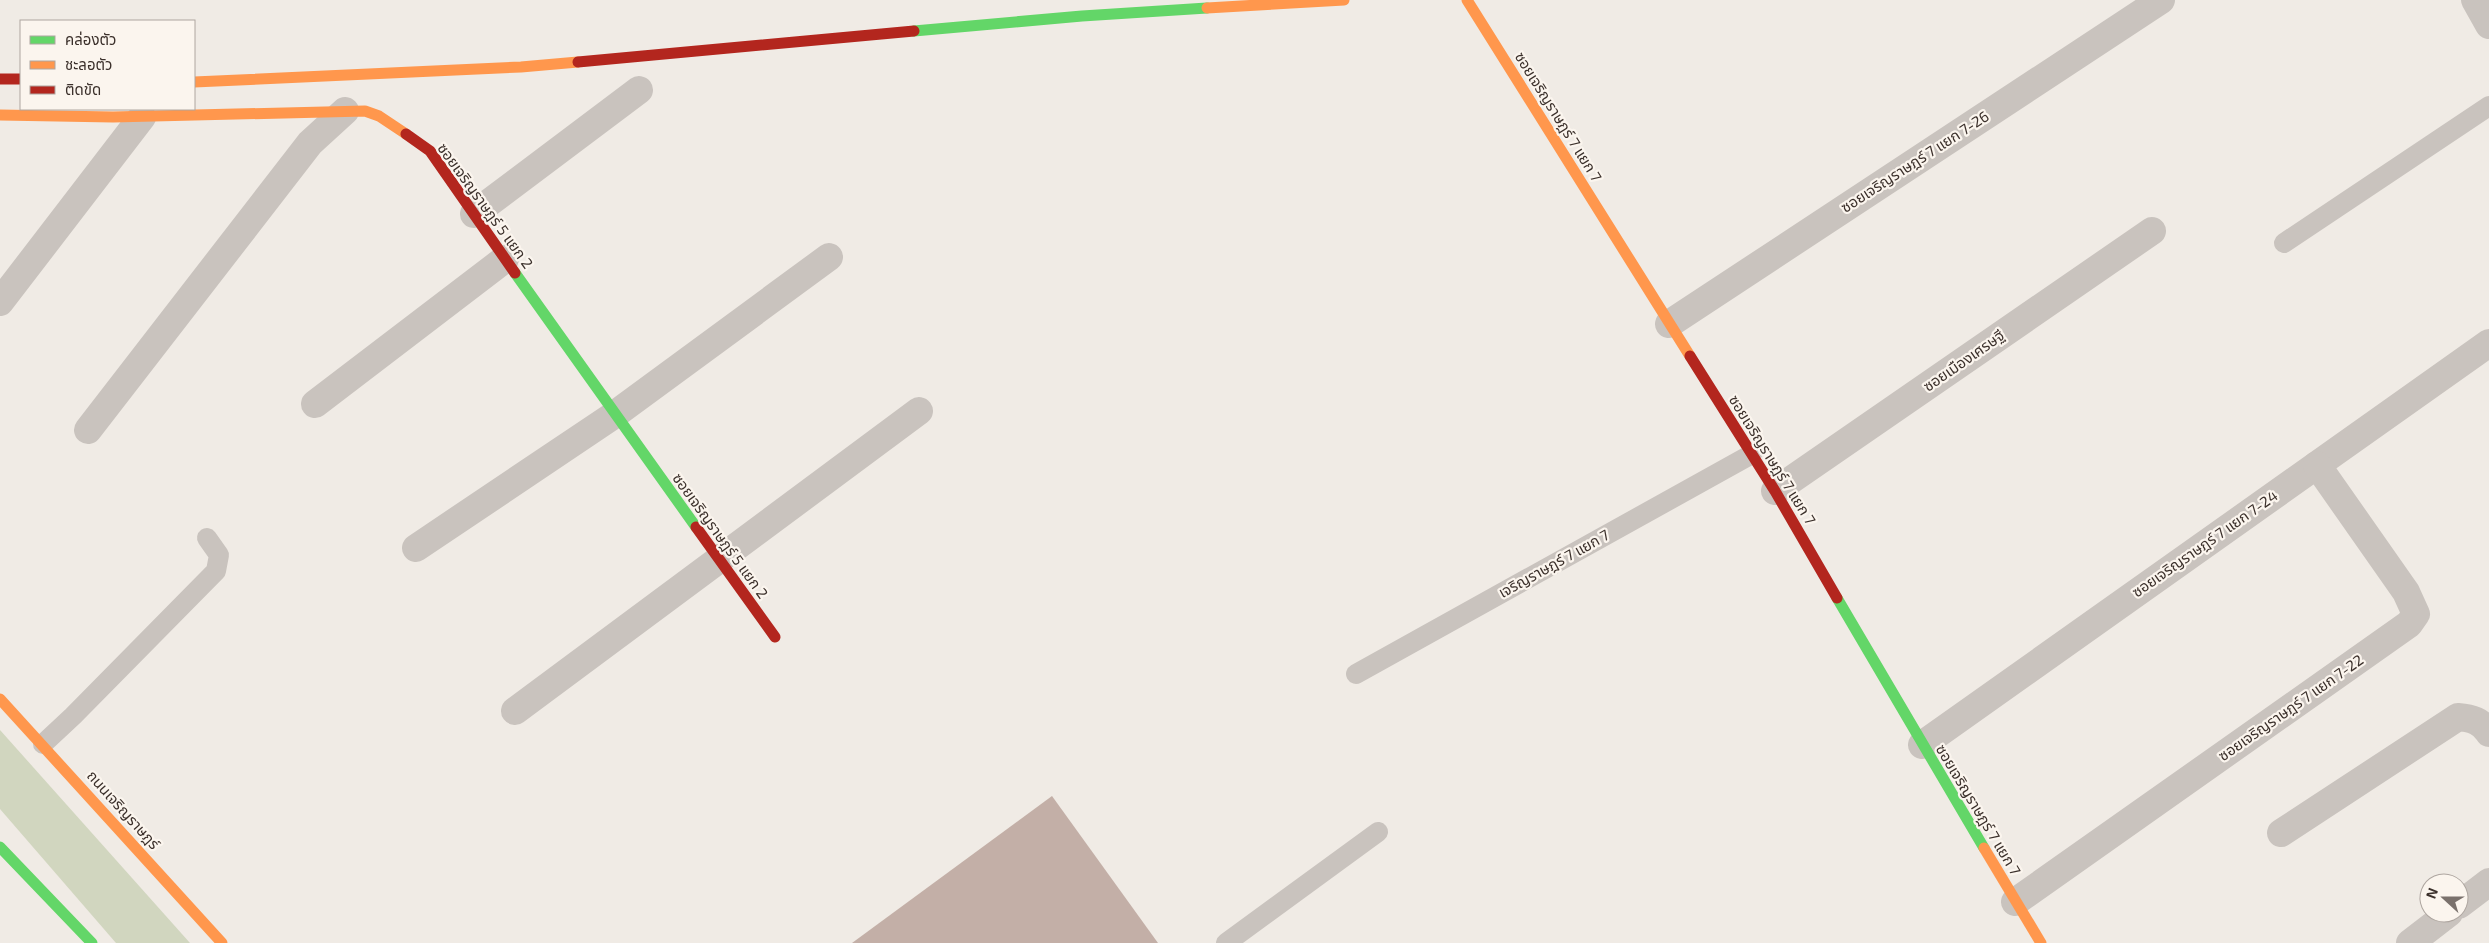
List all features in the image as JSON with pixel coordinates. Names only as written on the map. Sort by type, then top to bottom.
[{"type":"main road","points":[[195,82],[521,67],[1082,16],[1344,0]]},
{"type":"main road","name":"ซอยเจริญราษฎร์ 7 แยก 7","points":[[1467,0],[1669,324],[1776,491],[1922,745],[2041,943]]},
{"type":"main road","points":[[0,79],[20,79]]},
{"type":"main road","name":"ซอยเจริญราษฎร์ 5 แยก 2","points":[[0,115],[142,117],[365,111],[379,116],[430,151],[614,415],[718,561],[775,637]]},
{"type":"main road","name":"ถนนเจริญราษฎร์","points":[[0,699],[43,744],[222,943]]},
{"type":"main road","points":[[3,858],[92,943]]},
{"type":"street","name":"ซอยเจริญราษฎร์ 7 แยก 7-26","points":[[1669,324],[2162,0]]},
{"type":"street","points":[[2475,0],[2489,25]]},
{"type":"street","points":[[474,214],[639,90]]},
{"type":"street","points":[[88,430],[310,143],[345,111]]},
{"type":"street","points":[[0,302],[142,117]]},
{"type":"street","name":"ซอยเมืองเศรษฐี","points":[[1776,491],[2152,231]]},
{"type":"street","points":[[416,548],[614,415],[829,258]]},
{"type":"street","points":[[315,404],[505,259]]},
{"type":"street","name":"ซอยเจริญราษฎร์ 7 แยก 7-24","points":[[1922,745],[2489,343]]},
{"type":"street","points":[[515,711],[919,412]]},
{"type":"street","name":"ซอยเจริญราษฎร์ 7 แยก 7-22","points":[[2016,902],[2409,624],[2416,614],[2406,592],[2317,464]]},
{"type":"street","points":[[2281,833],[2458,717],[2471,718],[2486,727],[2489,732]]},
{"type":"street","points":[[2469,897],[2489,882]]},
{"type":"street","points":[[2410,943],[2436,923]]},
{"type":"lane","points":[[2284,243],[2489,106]]},
{"type":"lane","name":"เจริญราษฎร์ 7 แยก 7","points":[[1356,674],[1752,454]]},
{"type":"lane","points":[[43,744],[216,571],[219,555],[207,538]]},
{"type":"lane","points":[[1226,943],[1378,832]]},
{"type":"green space","points":[[0,730],[190,943],[116,943],[0,809]]},
{"type":"building","points":[[1052,796],[1158,943],[852,943]]},
{"type":"traffic: fast","points":[[914,31],[1082,16],[1207,8]]},
{"type":"traffic: fast","points":[[515,273],[696,527]]},
{"type":"traffic: fast","points":[[1837,598],[1984,848]]},
{"type":"traffic: fast","points":[[0,847],[92,943]]},
{"type":"traffic: slow","points":[[1207,8],[1344,0]]},
{"type":"traffic: slow","points":[[1467,0],[1690,356]]},
{"type":"traffic: slow","points":[[195,82],[521,67],[578,62]]},
{"type":"traffic: slow","points":[[0,115],[113,117],[365,111],[379,116],[406,134]]},
{"type":"traffic: slow","points":[[0,699],[222,943]]},
{"type":"traffic: slow","points":[[1984,848],[2041,943]]},
{"type":"traffic: jam","points":[[578,62],[914,31]]},
{"type":"traffic: jam","points":[[0,79],[20,79]]},
{"type":"traffic: jam","points":[[406,134],[430,151],[515,273]]},
{"type":"traffic: jam","points":[[1690,356],[1775,491],[1837,598]]},
{"type":"traffic: jam","points":[[696,527],[775,637]]}]
